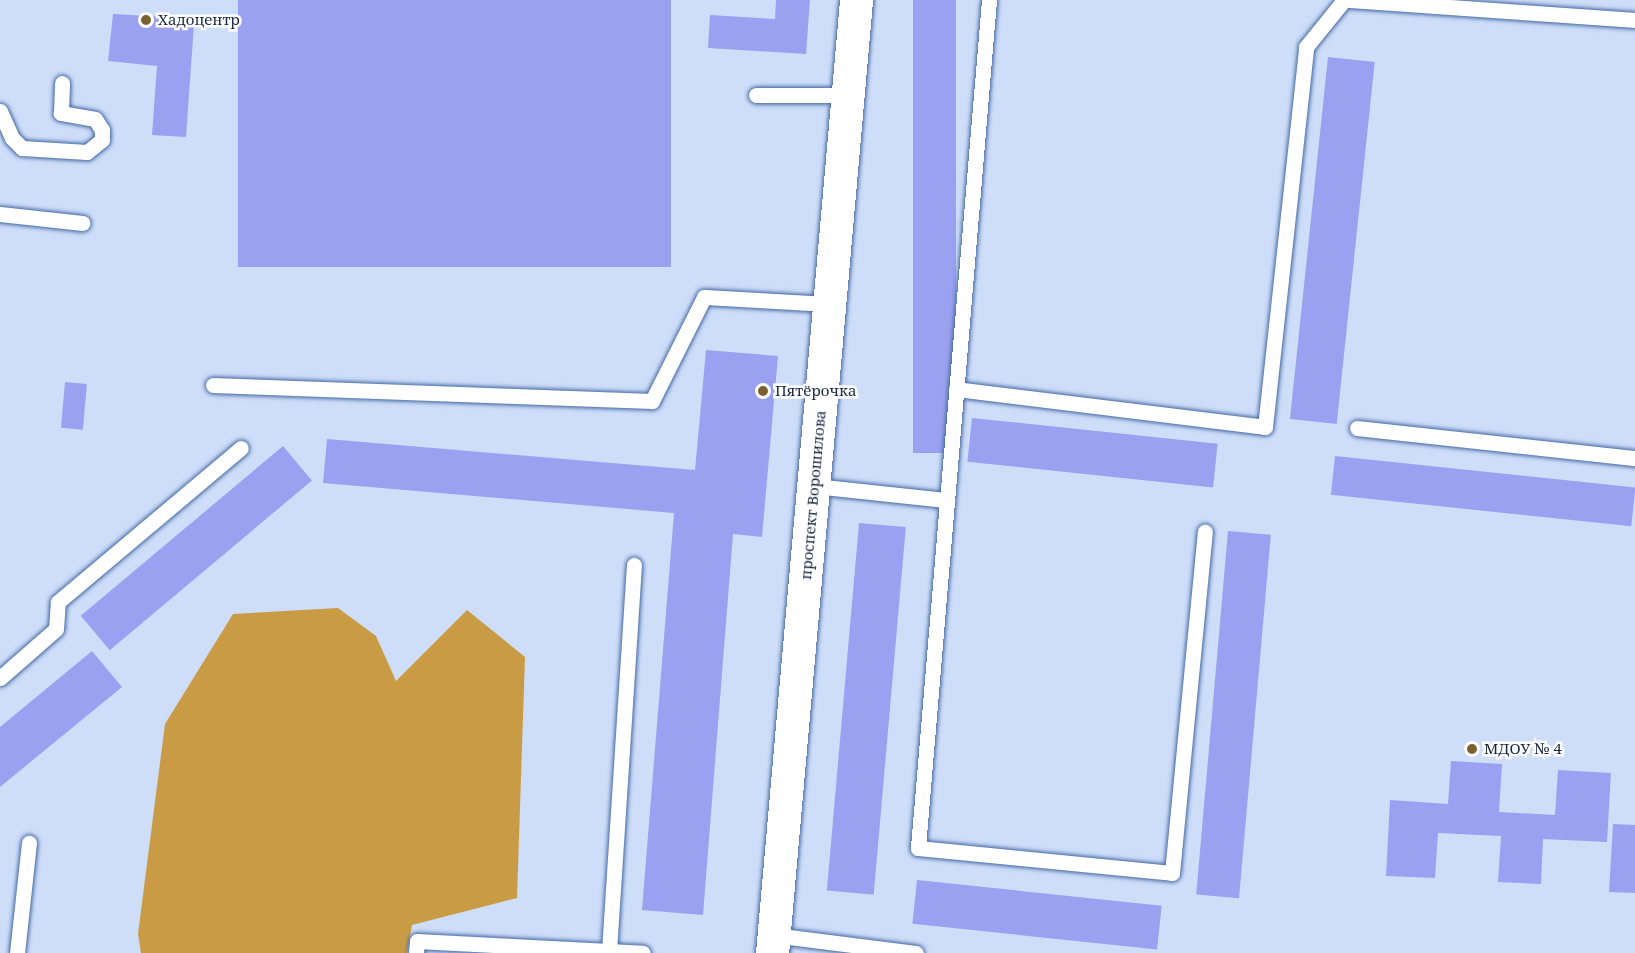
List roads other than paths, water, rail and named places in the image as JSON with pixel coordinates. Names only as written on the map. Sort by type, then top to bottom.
[{"type":"street","name":"проспект Ворошилова","points":[[773,944],[856,0]]},
{"type":"lane","points":[[989,0],[918,848],[1172,873],[1205,532]]},
{"type":"lane","points":[[956,389],[1265,426],[1306,47],[1344,0]]},
{"type":"lane","points":[[1350,0],[1635,20]]},
{"type":"lane","points":[[0,111],[12,138],[22,148],[87,152],[102,140],[102,130],[95,119],[62,113],[62,83]]},
{"type":"lane","points":[[756,95],[847,95]]},
{"type":"lane","points":[[0,214],[83,223]]},
{"type":"lane","points":[[213,385],[652,401],[704,297],[829,304]]},
{"type":"lane","points":[[1357,428],[1635,458]]},
{"type":"lane","points":[[0,678],[56,629],[58,602],[241,448]]},
{"type":"lane","points":[[815,486],[947,500]]},
{"type":"lane","points":[[609,951],[634,565]]},
{"type":"lane","points":[[17,953],[29,843]]},
{"type":"lane","points":[[417,953],[417,942],[644,953]]},
{"type":"lane","points":[[773,944],[908,953]]},
{"type":"place","name":"Хадоцентр","points":[[146,20]]},
{"type":"place","name":"Пятёрочка","points":[[763,391]]},
{"type":"place","name":"МДОУ № 4","points":[[1472,749]]}]
